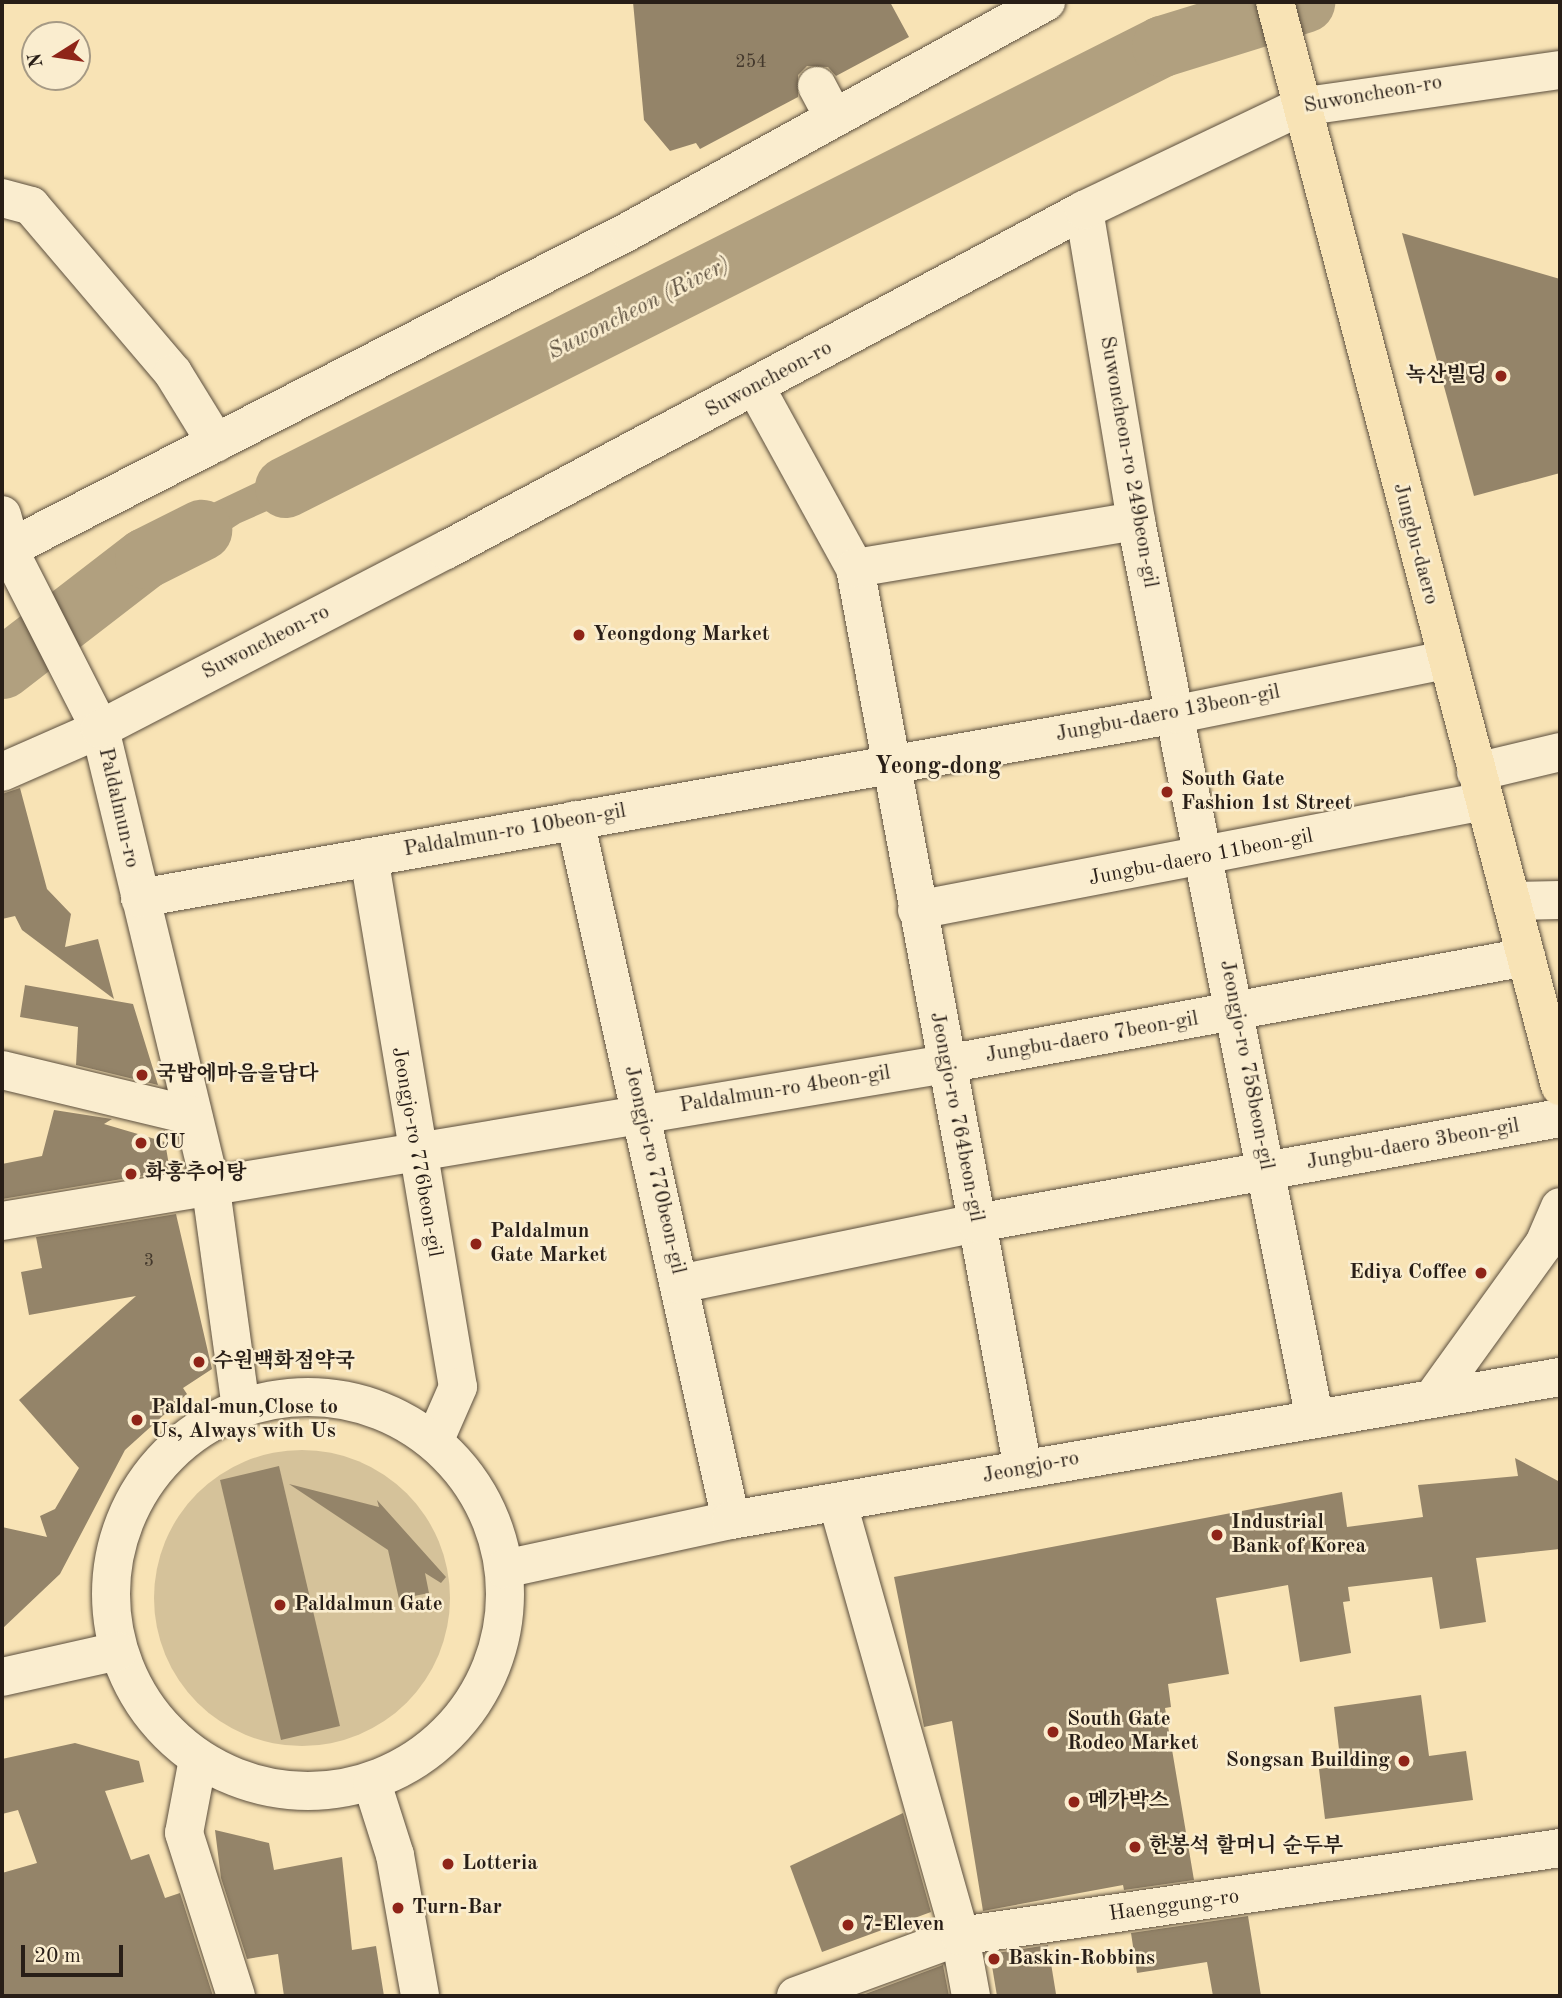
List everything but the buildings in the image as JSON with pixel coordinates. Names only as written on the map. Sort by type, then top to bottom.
[{"type":"main road","name":"Jungbu-daero","points":[[1275,2],[1445,660],[1560,1086]]},
{"type":"street","points":[[7,544],[216,443],[825,102],[1046,2]]},
{"type":"street","name":"Suwoncheon-ro","points":[[2,772],[93,716],[755,388],[1298,97],[1560,70]]},
{"type":"street","points":[[2,198],[31,206],[173,373],[216,443]]},
{"type":"street","name":"Suwoncheon-ro 249beon-gil","points":[[1084,210],[1136,521],[1177,714]]},
{"type":"street","name":"Jeongjo-ro 764beon-gil","points":[[755,388],[855,568],[1023,1469]]},
{"type":"street","points":[[855,568],[1136,521]]},
{"type":"street","name":"Paldalmun-ro","points":[[7,544],[93,716],[210,1182],[241,1407]]},
{"type":"street","name":"Jungbu-daero 13beon-gil","points":[[890,764],[1177,714],[1445,660]]},
{"type":"street","name":"Jeongjo-ro 758beon-gil","points":[[1177,714],[1314,1415]]},
{"type":"street","name":"Jungbu-daero 11beon-gil","points":[[917,910],[1206,860],[1480,787],[1560,752]]},
{"type":"street","name":"Paldalmun-ro 10beon-gil","points":[[140,898],[890,764]]},
{"type":"street","name":"Jeongjo-ro 770beon-gil","points":[[575,820],[731,1520]]},
{"type":"street","name":"Jeongjo-ro 776beon-gil","points":[[369,857],[413,1149],[458,1387],[434,1441]]},
{"type":"street","points":[[1512,901],[1560,900]]},
{"type":"street","name":"Jungbu-daero 7beon-gil","points":[[946,1064],[1527,957]]},
{"type":"street","name":"Paldalmun-ro 4beon-gil","points":[[2,1220],[210,1182],[946,1064]]},
{"type":"street","points":[[2,1070],[193,1116]]},
{"type":"street","name":"Jungbu-daero 3beon-gil","points":[[679,1284],[976,1223],[1560,1118]]},
{"type":"street","points":[[1435,1395],[1544,1244],[1560,1207]]},
{"type":"street","name":"Jeongjo-ro","points":[[504,1569],[731,1520],[838,1504],[1314,1415],[1560,1377]]},
{"type":"street","points":[[308,1396],[376,1407],[434,1441],[468,1478],[492,1522],[504,1569],[501,1637],[476,1700],[431,1751],[372,1783],[327,1792],[282,1791],[238,1780],[198,1759],[148,1712],[118,1651],[110,1591],[120,1532],[141,1489],[189,1435],[241,1407],[308,1396]]},
{"type":"street","points":[[838,1504],[960,1936],[971,1996]]},
{"type":"street","points":[[2,1677],[118,1651]]},
{"type":"street","points":[[198,1759],[184,1833],[236,1996]]},
{"type":"street","points":[[372,1783],[395,1854],[420,1996]]},
{"type":"street","name":"Haenggung-ro","points":[[796,1996],[960,1936],[1560,1848]]},
{"type":"shaded area","points":[[350,438],[369,466],[240,523],[139,588],[112,550],[126,555],[198,510]]},
{"type":"shaded area","points":[[302,1450],[331,1453],[359,1461],[384,1475],[407,1493],[433,1528],[439,1541],[447,1569],[450,1598],[447,1627],[439,1655],[425,1680],[407,1703],[372,1729],[359,1735],[331,1743],[302,1746],[273,1743],[245,1735],[220,1721],[197,1703],[171,1668],[165,1655],[157,1627],[154,1598],[157,1569],[165,1541],[179,1516],[197,1493],[232,1467],[245,1461],[273,1453]]},
{"type":"waterway","name":"Suwoncheon (River)","points":[[285,487],[1162,46],[1304,2]]},
{"type":"waterway","name":"Suwoncheon (River)","points":[[2,668],[145,558],[201,530]]},
{"type":"place","name":"녹산빌딩","points":[[1501,376]]},
{"type":"place","name":"Yeongdong Market","points":[[579,635]]},
{"type":"place","name":"South Gate Fashion 1st Street","points":[[1167,792]]},
{"type":"place","name":"국밥에마음을담다","points":[[142,1075]]},
{"type":"place","name":"CU","points":[[141,1143]]},
{"type":"place","name":"화홍추어탕","points":[[131,1174]]},
{"type":"place","name":"Paldalmun Gate Market","points":[[476,1244]]},
{"type":"place","name":"Ediya Coffee","points":[[1481,1273]]},
{"type":"place","name":"수원백화점약국","points":[[199,1362]]},
{"type":"place","name":"Paldal-mun,Close to Us, Always with Us","points":[[137,1420]]},
{"type":"place","name":"Industrial Bank of Korea","points":[[1217,1535]]},
{"type":"place","name":"Paldalmun Gate","points":[[280,1605]]},
{"type":"place","name":"South Gate Rodeo Market","points":[[1053,1732]]},
{"type":"place","name":"Songsan Building","points":[[1404,1761]]},
{"type":"place","name":"메가박스","points":[[1074,1802]]},
{"type":"place","name":"한봉석 할머니 순두부","points":[[1135,1847]]},
{"type":"place","name":"Lotteria","points":[[448,1864]]},
{"type":"place","name":"Turn-Bar","points":[[398,1908]]},
{"type":"place","name":"7-Eleven","points":[[848,1925]]},
{"type":"place","name":"Baskin-Robbins","points":[[994,1959]]},
{"type":"district","name":"Yeong-dong","points":[[938,768]]}]
